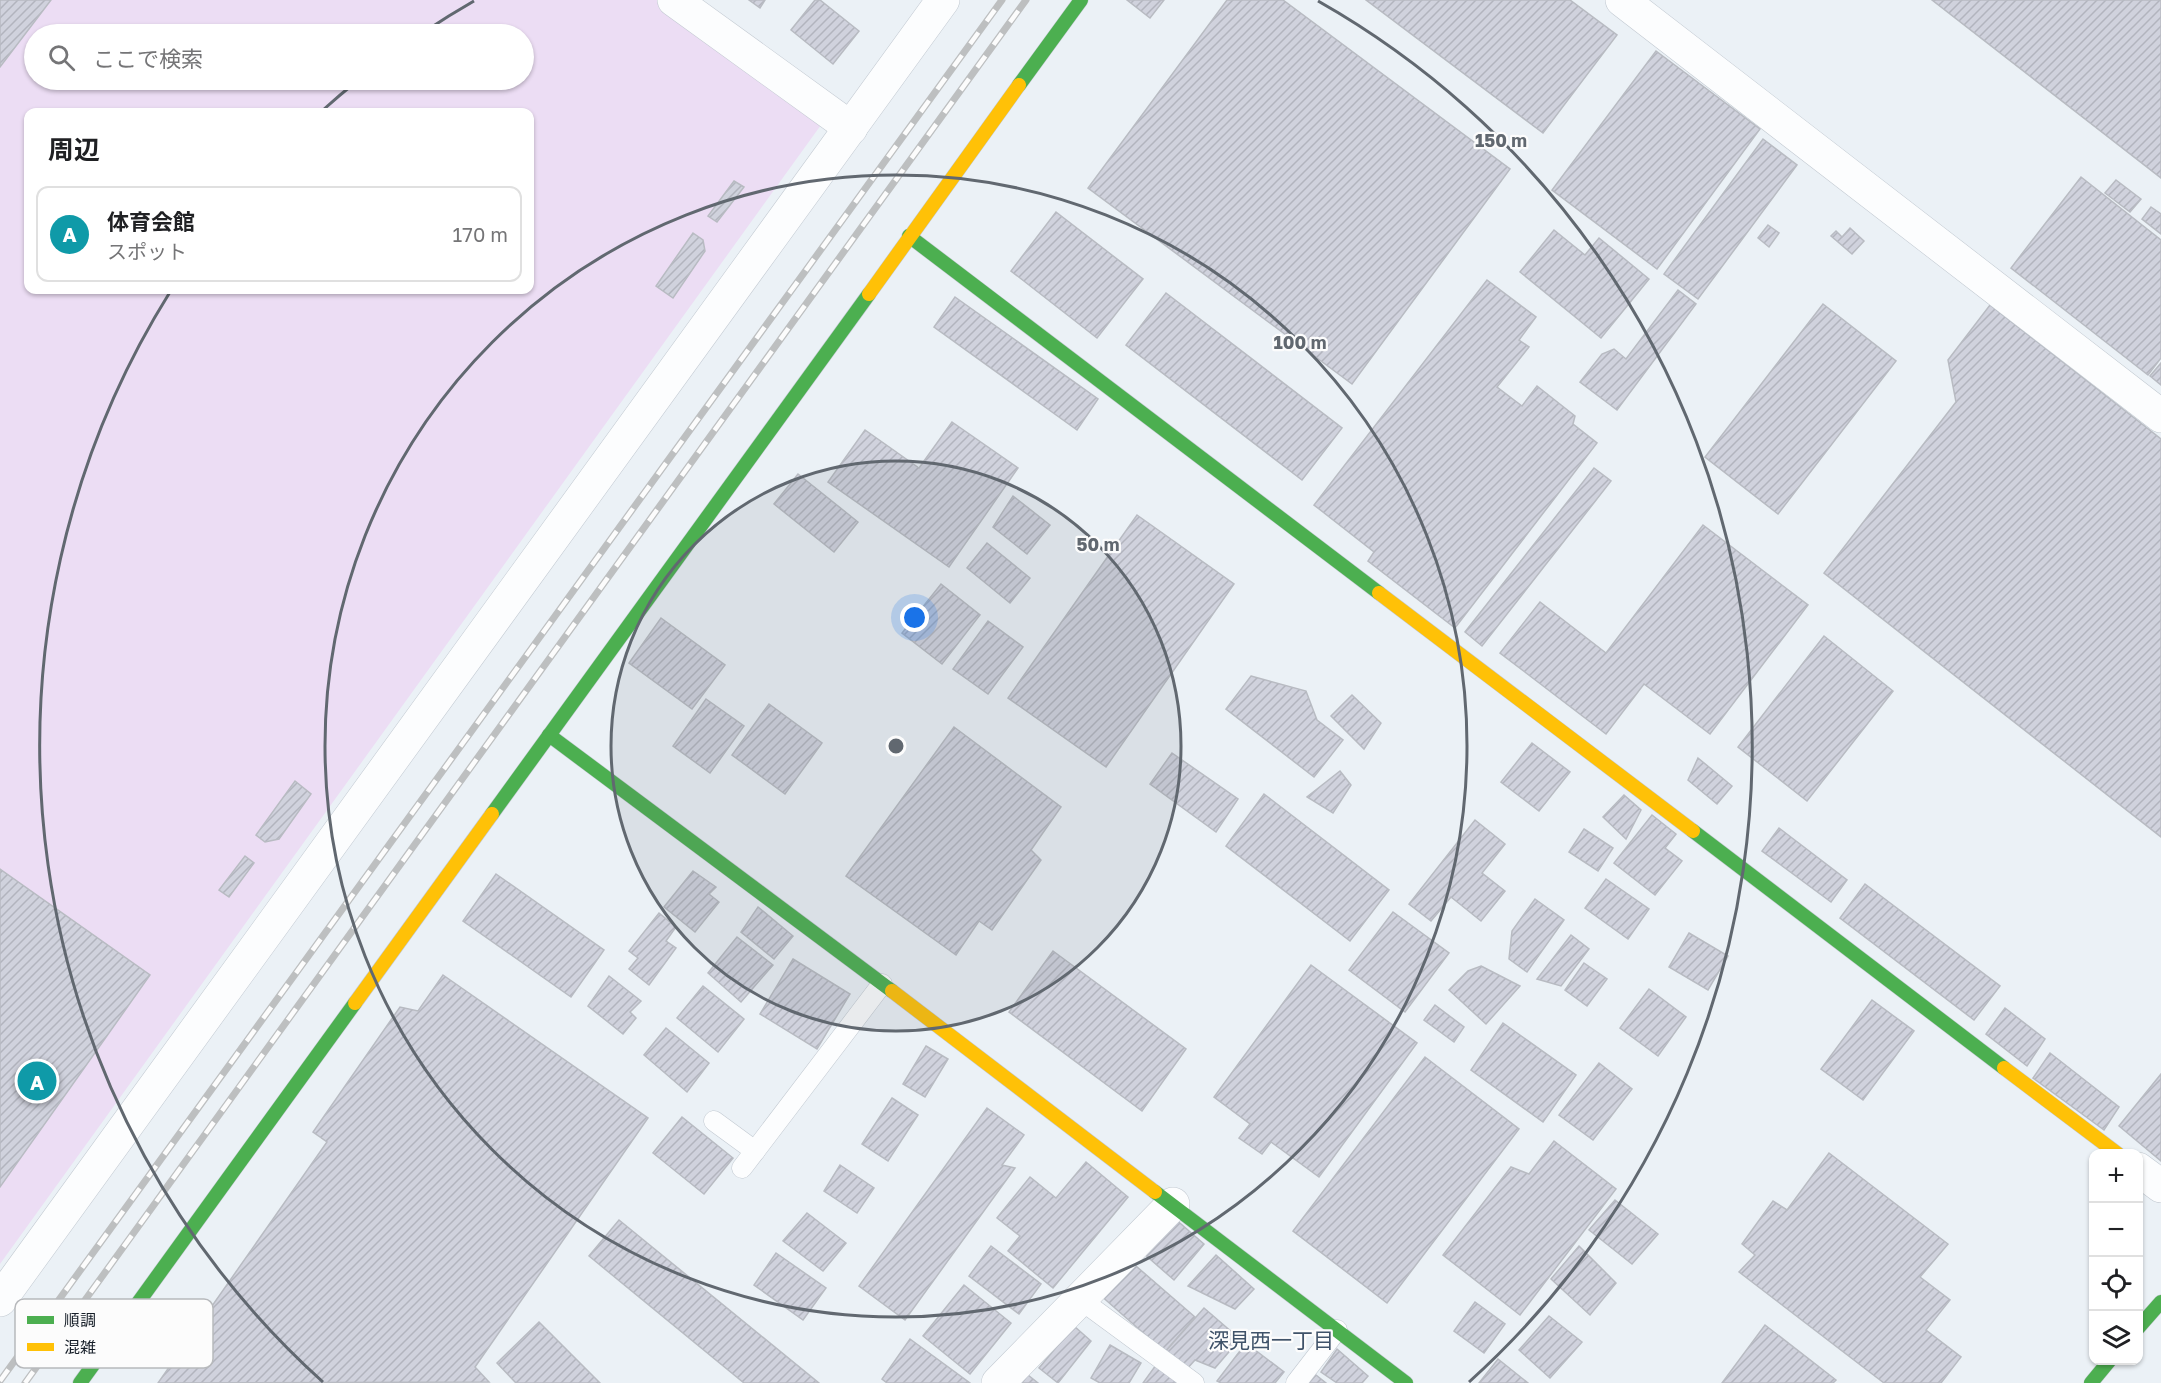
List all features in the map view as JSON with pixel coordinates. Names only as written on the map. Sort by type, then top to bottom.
[{"type":"street","points":[[674,0],[850,128]]},
{"type":"street","points":[[0,1300],[943,0]]},
{"type":"street","points":[[141,1299],[1081,0]]},
{"type":"street","points":[[1622,0],[2161,416]]},
{"type":"street","points":[[909,236],[2111,1149]]},
{"type":"street","points":[[549,735],[1173,1204],[1401,1382]]},
{"type":"street","points":[[2143,1172],[2161,1186]]},
{"type":"street","points":[[998,1383],[1173,1204]]},
{"type":"street","points":[[2143,1323],[2161,1302]]},
{"type":"street","points":[[2091,1383],[2106,1365]]},
{"type":"street","points":[[80,1383],[91,1368]]},
{"type":"lane","points":[[742,1168],[882,984]]},
{"type":"lane","points":[[714,1121],[755,1151]]},
{"type":"lane","points":[[1081,1299],[1194,1383]]},
{"type":"lane","points":[[1296,1383],[1337,1330]]},
{"type":"shaded area","points":[[0,0],[661,0],[826,118],[0,1264]]},
{"type":"building","points":[[0,0],[51,0],[33,24],[24,24],[24,35],[0,67]]},
{"type":"building","points":[[749,0],[765,0],[760,8]]},
{"type":"building","points":[[815,0],[820,0],[859,31],[833,64],[791,30]]},
{"type":"building","points":[[1127,0],[1164,0],[1150,18]]},
{"type":"building","points":[[1227,0],[1283,0],[1510,169],[1352,384],[1088,188]]},
{"type":"building","points":[[1366,0],[1570,0],[1617,35],[1543,133]]},
{"type":"building","points":[[1932,0],[2161,0],[2161,178]]},
{"type":"building","points":[[1656,51],[1760,129],[1657,269],[1552,190]]},
{"type":"building","points":[[1763,139],[1797,165],[1698,299],[1664,274]]},
{"type":"building","points":[[2081,177],[2161,240],[2161,358],[2148,375],[2011,268]]},
{"type":"building","points":[[2116,180],[2141,199],[2130,212],[2105,193]]},
{"type":"building","points":[[734,181],[744,187],[717,222],[708,216]]},
{"type":"building","points":[[2151,207],[2161,214],[2161,234],[2142,219]]},
{"type":"building","points":[[1056,212],[1143,279],[1097,338],[1011,271]]},
{"type":"building","points":[[1768,225],[1779,233],[1769,247],[1758,238]]},
{"type":"building","points":[[1850,228],[1864,241],[1852,254],[1831,236],[1836,231],[1842,237]]},
{"type":"building","points":[[1554,230],[1585,255],[1599,238],[1649,279],[1601,338],[1520,272]]},
{"type":"building","points":[[693,233],[703,240],[705,251],[673,298],[656,286]]},
{"type":"building","points":[[1487,280],[1536,317],[1519,340],[1529,347],[1497,387],[1522,406],[1537,386],[1575,416],[1573,424],[1597,443],[1455,628],[1368,561],[1374,552],[1314,505]]},
{"type":"building","points":[[1678,290],[1696,304],[1617,410],[1580,382],[1602,354],[1614,349],[1626,359]]},
{"type":"building","points":[[1166,293],[1342,428],[1302,480],[1126,345]]},
{"type":"building","points":[[955,297],[1098,399],[1077,430],[934,327]]},
{"type":"building","points":[[1823,304],[1896,361],[1778,514],[1705,457]]},
{"type":"building","points":[[1990,305],[2161,439],[2161,837],[1824,573],[1956,402],[1948,360]]},
{"type":"building","points":[[2161,363],[2161,385],[2150,376]]},
{"type":"building","points":[[952,422],[1018,468],[949,567],[828,482],[865,430],[919,468]]},
{"type":"building","points":[[1594,468],[1611,481],[1482,646],[1465,632]]},
{"type":"building","points":[[798,474],[858,522],[834,552],[774,504]]},
{"type":"building","points":[[1013,496],[1050,525],[1027,554],[993,527]]},
{"type":"building","points":[[1137,515],[1234,584],[1106,767],[1008,698]]},
{"type":"building","points":[[1703,525],[1808,605],[1710,734],[1644,684],[1606,734],[1500,653],[1540,602],[1606,653]]},
{"type":"building","points":[[987,543],[1030,578],[1010,603],[967,568]]},
{"type":"building","points":[[941,584],[980,615],[942,664],[902,633]]},
{"type":"building","points":[[661,618],[725,665],[692,709],[629,663]]},
{"type":"building","points":[[988,621],[1023,647],[988,694],[953,669]]},
{"type":"building","points":[[1824,636],[1893,691],[1807,801],[1738,747]]},
{"type":"building","points":[[1251,676],[1306,691],[1317,720],[1343,740],[1314,777],[1226,709]]},
{"type":"building","points":[[1352,695],[1381,723],[1364,749],[1331,716]]},
{"type":"building","points":[[706,699],[744,726],[710,773],[673,746]]},
{"type":"building","points":[[769,704],[822,743],[785,794],[732,755]]},
{"type":"building","points":[[954,727],[1061,807],[1031,850],[1041,860],[992,930],[979,921],[956,955],[846,876]]},
{"type":"building","points":[[1532,743],[1570,772],[1539,811],[1501,782]]},
{"type":"building","points":[[1172,753],[1238,799],[1216,832],[1150,784]]},
{"type":"building","points":[[1698,758],[1732,786],[1717,804],[1688,780]]},
{"type":"building","points":[[1340,771],[1351,785],[1333,813],[1307,797]]},
{"type":"building","points":[[295,781],[311,794],[279,839],[265,842],[256,835]]},
{"type":"building","points":[[1264,794],[1389,890],[1350,941],[1226,846]]},
{"type":"building","points":[[1624,795],[1641,810],[1626,839],[1603,817]]},
{"type":"building","points":[[1652,815],[1676,834],[1665,848],[1682,861],[1655,895],[1614,863]]},
{"type":"building","points":[[1475,820],[1505,844],[1482,873],[1505,891],[1481,921],[1451,897],[1431,921],[1409,904]]},
{"type":"building","points":[[1779,828],[1847,880],[1831,902],[1762,851]]},
{"type":"building","points":[[1584,829],[1613,848],[1598,871],[1569,852]]},
{"type":"building","points":[[245,856],[254,863],[229,897],[219,890]]},
{"type":"building","points":[[0,869],[150,975],[0,1187]]},
{"type":"building","points":[[693,871],[716,887],[709,894],[719,902],[695,932],[664,907]]},
{"type":"building","points":[[496,874],[604,950],[571,997],[463,921]]},
{"type":"building","points":[[1606,879],[1649,909],[1628,939],[1585,908]]},
{"type":"building","points":[[1865,884],[2000,986],[1974,1020],[1840,918]]},
{"type":"building","points":[[1535,899],[1564,920],[1527,972],[1509,959],[1512,931]]},
{"type":"building","points":[[758,907],[793,936],[774,959],[741,932]]},
{"type":"building","points":[[1393,912],[1449,953],[1405,1012],[1349,970]]},
{"type":"building","points":[[659,913],[676,927],[666,941],[676,948],[649,985],[629,969],[638,958],[629,951]]},
{"type":"building","points":[[1689,933],[1728,956],[1708,990],[1669,967]]},
{"type":"building","points":[[1571,935],[1589,949],[1561,986],[1537,979]]},
{"type":"building","points":[[737,937],[773,965],[741,1002],[708,973]]},
{"type":"building","points":[[1053,951],[1186,1049],[1142,1111],[1009,1012]]},
{"type":"building","points":[[793,959],[850,994],[817,1049],[760,1014]]},
{"type":"building","points":[[1584,963],[1607,979],[1587,1006],[1565,990]]},
{"type":"building","points":[[1311,965],[1417,1043],[1319,1177],[1271,1142],[1262,1154],[1239,1138],[1250,1124],[1214,1097]]},
{"type":"building","points":[[1481,966],[1520,986],[1486,1024],[1449,990],[1468,971]]},
{"type":"building","points":[[443,975],[648,1118],[475,1367],[489,1382],[158,1383],[169,1368],[213,1368],[213,1305],[327,1142],[313,1132],[400,1007],[418,1011]]},
{"type":"building","points":[[609,976],[641,1001],[630,1012],[636,1018],[623,1034],[588,1006]]},
{"type":"building","points":[[703,986],[744,1019],[718,1052],[677,1018]]},
{"type":"building","points":[[1649,989],[1686,1017],[1658,1056],[1620,1028]]},
{"type":"building","points":[[1872,1000],[1914,1031],[1863,1100],[1821,1069]]},
{"type":"building","points":[[1435,1005],[1464,1027],[1454,1042],[1424,1020]]},
{"type":"building","points":[[2005,1008],[2045,1039],[2027,1066],[1986,1034]]},
{"type":"building","points":[[1503,1023],[1576,1075],[1543,1122],[1471,1070]]},
{"type":"building","points":[[666,1028],[709,1063],[687,1092],[644,1055]]},
{"type":"building","points":[[926,1046],[948,1059],[925,1097],[903,1084]]},
{"type":"building","points":[[2050,1053],[2119,1107],[2104,1130],[2033,1078]]},
{"type":"building","points":[[1425,1057],[1519,1129],[1387,1303],[1293,1231]]},
{"type":"building","points":[[1599,1063],[1632,1089],[1593,1140],[1559,1115]]},
{"type":"building","points":[[2161,1074],[2161,1161],[2119,1126]]},
{"type":"building","points":[[892,1098],[918,1115],[888,1161],[862,1144]]},
{"type":"building","points":[[987,1108],[1024,1135],[1002,1165],[1015,1168],[905,1320],[859,1286]]},
{"type":"building","points":[[682,1117],[733,1158],[704,1194],[653,1153]]},
{"type":"building","points":[[1554,1141],[1616,1189],[1520,1315],[1443,1255],[1511,1167],[1529,1174]]},
{"type":"building","points":[[1829,1153],[1948,1244],[1920,1277],[1950,1300],[1926,1330],[1961,1357],[1941,1383],[1884,1383],[1739,1272],[1755,1255],[1742,1244],[1773,1201],[1787,1210]]},
{"type":"building","points":[[1086,1162],[1128,1197],[1053,1288],[1008,1251],[1020,1236],[997,1218],[1030,1177],[1056,1198]]},
{"type":"building","points":[[840,1165],[874,1188],[857,1213],[824,1191]]},
{"type":"building","points":[[1615,1200],[1658,1234],[1632,1264],[1589,1230]]},
{"type":"building","points":[[807,1213],[846,1243],[823,1271],[783,1241]]},
{"type":"building","points":[[1173,1217],[1204,1244],[1174,1280],[1143,1253]]},
{"type":"building","points":[[619,1220],[819,1383],[744,1383],[589,1256]]},
{"type":"building","points":[[991,1246],[1041,1284],[1019,1314],[969,1276]]},
{"type":"building","points":[[1579,1246],[1616,1283],[1590,1315],[1551,1279]]},
{"type":"building","points":[[776,1253],[826,1288],[803,1320],[754,1285]]},
{"type":"building","points":[[1216,1255],[1254,1289],[1235,1309],[1188,1286]]},
{"type":"building","points":[[1129,1260],[1195,1317],[1165,1352],[1099,1294]]},
{"type":"building","points":[[964,1285],[1011,1323],[970,1374],[923,1336]]},
{"type":"building","points":[[1475,1302],[1505,1324],[1484,1353],[1454,1331]]},
{"type":"building","points":[[1204,1308],[1240,1339],[1215,1368],[1195,1360],[1186,1370],[1165,1352]]},
{"type":"building","points":[[1549,1316],[1582,1342],[1550,1378],[1519,1350]]},
{"type":"building","points":[[539,1322],[600,1383],[516,1383],[497,1363]]},
{"type":"building","points":[[1765,1325],[1836,1380],[1833,1383],[1722,1383]]},
{"type":"building","points":[[1074,1326],[1091,1341],[1058,1383],[1039,1368]]},
{"type":"building","points":[[910,1339],[970,1383],[887,1383],[882,1379]]},
{"type":"building","points":[[1246,1343],[1284,1372],[1275,1383],[1221,1383],[1217,1381]]},
{"type":"building","points":[[1110,1345],[1141,1363],[1129,1383],[1100,1383],[1091,1378]]},
{"type":"building","points":[[1337,1349],[1368,1376],[1362,1383],[1337,1383],[1321,1372]]},
{"type":"building","points":[[1498,1359],[1528,1383],[1479,1383]]},
{"type":"building","points":[[1156,1365],[1180,1383],[1143,1383]]},
{"type":"building","points":[[1028,1375],[1038,1383],[1022,1383]]},
{"type":"building","points":[[1316,1375],[1326,1383],[1309,1383]]},
{"type":"railway","points":[[59,1299],[1002,0]]},
{"type":"railway","points":[[86,1299],[1026,0]]},
{"type":"railway","points":[[0,1381],[15,1360]]},
{"type":"railway","points":[[25,1383],[36,1368]]},
{"type":"traffic: fast","points":[[1019,85],[1081,0]]},
{"type":"traffic: fast","points":[[909,236],[1379,593]]},
{"type":"traffic: fast","points":[[492,814],[869,294]]},
{"type":"traffic: fast","points":[[549,735],[892,991]]},
{"type":"traffic: fast","points":[[1693,831],[2004,1068]]},
{"type":"traffic: fast","points":[[141,1299],[355,1003]]},
{"type":"traffic: fast","points":[[1155,1192],[1406,1383]]},
{"type":"traffic: fast","points":[[2143,1322],[2161,1302]]},
{"type":"traffic: fast","points":[[2091,1383],[2106,1365]]},
{"type":"traffic: fast","points":[[80,1383],[91,1368]]},
{"type":"traffic: slow","points":[[869,294],[1019,85]]},
{"type":"traffic: slow","points":[[1379,593],[1693,831]]},
{"type":"traffic: slow","points":[[355,1003],[492,814]]},
{"type":"traffic: slow","points":[[892,991],[1155,1192]]},
{"type":"traffic: slow","points":[[2004,1068],[2111,1149]]},
{"type":"place","name":"体育会館","points":[[37,1081]]},
{"type":"district","name":"深見西一丁目","points":[[1271,1341]]}]
